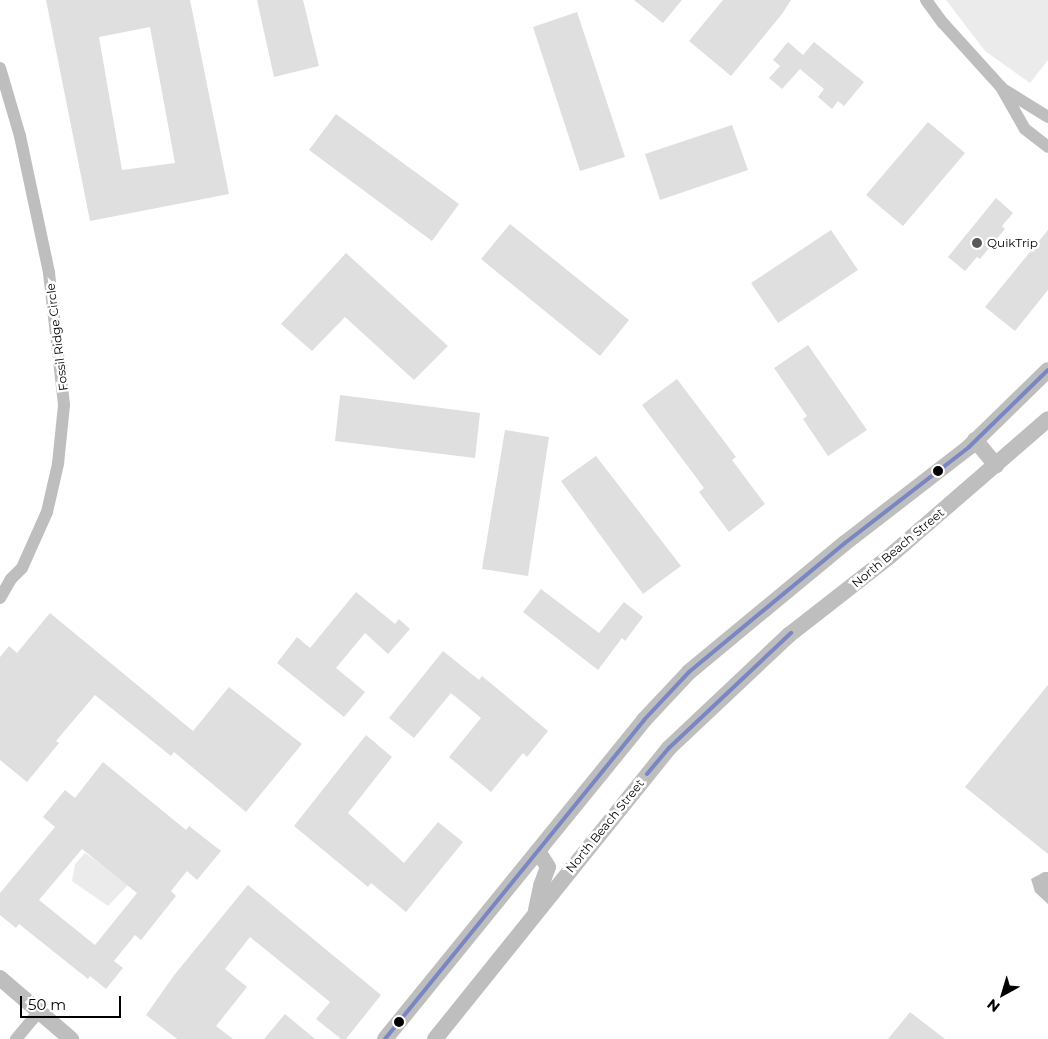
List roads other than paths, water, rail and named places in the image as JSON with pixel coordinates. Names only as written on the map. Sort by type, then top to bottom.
[{"type":"main road","points":[[385,1039],[644,720],[689,672],[845,543],[975,440],[1048,370]]},
{"type":"main road","name":"North Beach Street","points":[[435,1039],[669,748],[789,635],[890,556],[1048,419]]},
{"type":"main road","points":[[975,440],[996,465]]},
{"type":"main road","points":[[536,912],[541,886],[548,867],[538,851]]},
{"type":"main road","points":[[0,978],[71,1039]]},
{"type":"street","points":[[926,0],[943,23],[1001,87],[1025,129],[1048,147]]},
{"type":"street","name":"Fossil Ridge Circle","points":[[0,68],[20,136],[49,273],[64,405],[58,464],[47,512],[22,568],[11,579],[0,598]]},
{"type":"street","points":[[1001,87],[1048,117]]},
{"type":"street","points":[[16,1039],[39,1012]]},
{"type":"place","name":"QuikTrip","points":[[977,243]]}]
